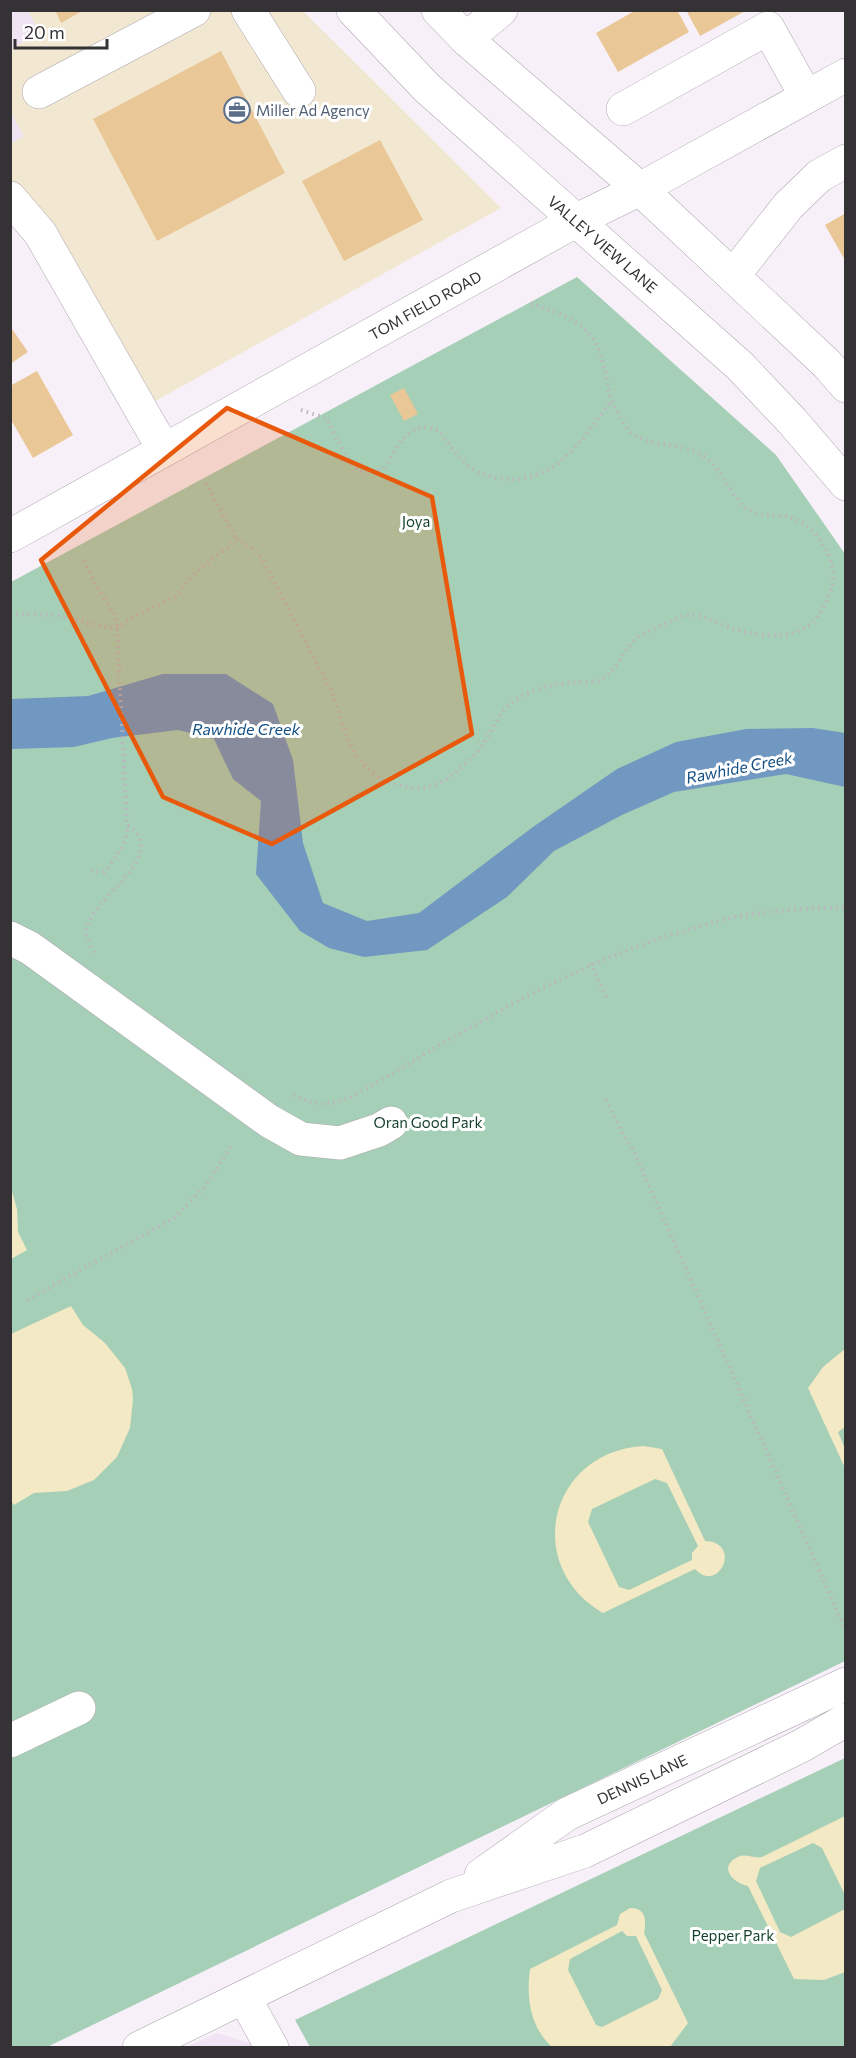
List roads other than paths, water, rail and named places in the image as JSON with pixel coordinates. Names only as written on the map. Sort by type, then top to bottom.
[{"type":"street","points":[[39,92],[194,10]]},
{"type":"street","points":[[248,10],[298,91]]},
{"type":"street","name":"VALLEY VIEW LANE","points":[[353,10],[427,88],[740,366],[792,421],[846,484]]},
{"type":"street","points":[[438,10],[466,39],[640,189],[827,364],[846,386]]},
{"type":"street","points":[[466,39],[501,10]]},
{"type":"street","points":[[623,109],[768,28],[806,96]]},
{"type":"street","name":"TOM FIELD ROAD","points":[[10,536],[577,220],[640,189],[844,75]]},
{"type":"street","points":[[733,276],[788,206],[819,176],[846,161]]},
{"type":"street","points":[[10,198],[40,233],[165,450]]},
{"type":"street","points":[[10,938],[30,948],[269,1121],[301,1138],[340,1143],[379,1130],[391,1123]]},
{"type":"street","name":"DENNIS LANE","points":[[451,1896],[567,1814],[846,1684]]},
{"type":"street","points":[[10,1742],[79,1708]]},
{"type":"street","name":"DENNIS LANE","points":[[139,2048],[451,1896],[585,1851],[801,1746],[846,1720]]},
{"type":"street","points":[[244,1997],[272,2048]]},
{"type":"water","name":"Rawhide Creek","points":[[163,674],[226,674],[273,704],[293,760],[303,843],[323,903],[367,921],[419,913],[533,827],[617,769],[676,742],[746,729],[813,728],[845,733],[845,787],[786,774],[674,792],[622,815],[554,851],[507,897],[427,950],[364,957],[329,948],[300,931],[256,874],[261,801],[233,779],[214,739],[178,730],[112,738],[74,747],[11,749],[11,699],[88,696]]},
{"type":"place","name":"Miller Ad Agency","points":[[237,110]]},
{"type":"park label","name":"Joya","points":[[416,521]]},
{"type":"park label","name":"Oran Good Park","points":[[428,1122]]},
{"type":"park label","name":"Pepper Park","points":[[733,1935]]}]
